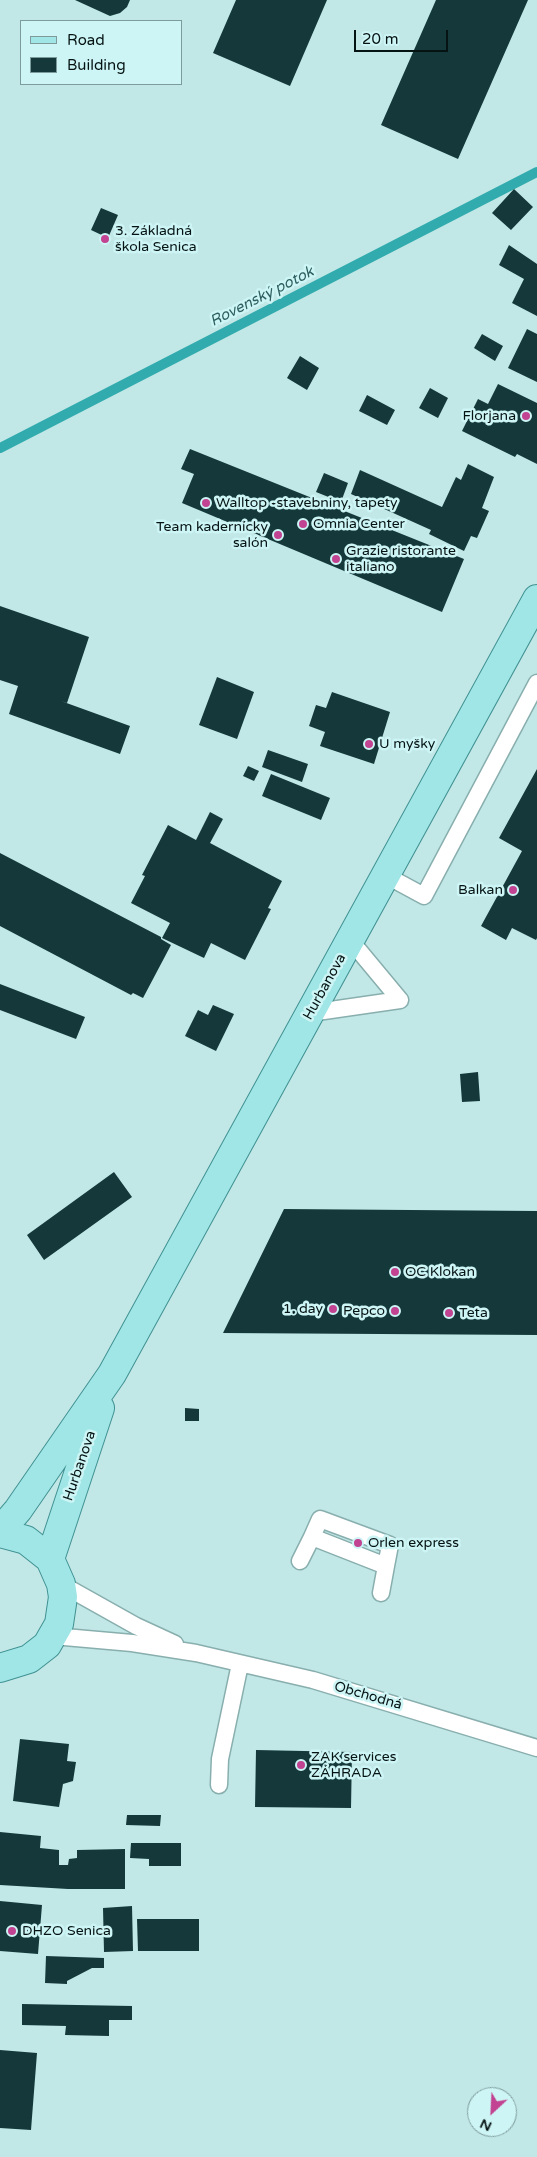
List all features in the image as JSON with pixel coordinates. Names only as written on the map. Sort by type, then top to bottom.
[{"type":"main road","name":"Hurbanova","points":[[4,1674],[39,1653],[53,1636],[63,1611],[61,1584],[50,1559],[26,1540],[0,1532],[18,1510],[112,1374],[537,599]]},
{"type":"main road","name":"Hurbanova","points":[[50,1559],[74,1480],[112,1374]]},
{"type":"lane","points":[[386,876],[424,896],[537,683]]},
{"type":"lane","points":[[310,1013],[400,1000],[351,941]]},
{"type":"lane","points":[[300,1561],[312,1537],[386,1566],[381,1592]]},
{"type":"lane","name":"Obchodná","points":[[61,1584],[136,1626],[196,1653]]},
{"type":"lane","name":"Obchodná","points":[[53,1636],[132,1643],[196,1653],[313,1680],[537,1748]]},
{"type":"lane","points":[[219,1784],[220,1759],[240,1664]]},
{"type":"building","points":[[75,0],[130,0],[127,7],[120,13],[110,16]]},
{"type":"building","points":[[236,0],[327,0],[290,86],[213,53]]},
{"type":"building","points":[[436,0],[528,0],[458,159],[381,125]]},
{"type":"building","points":[[514,189],[533,207],[511,230],[492,213]]},
{"type":"building","points":[[101,208],[118,215],[108,238],[91,230]]},
{"type":"building","points":[[509,245],[537,264],[537,316],[512,303],[524,279],[499,265]]},
{"type":"building","points":[[527,329],[537,334],[537,382],[508,368]]},
{"type":"building","points":[[482,334],[503,346],[495,361],[474,348]]},
{"type":"building","points":[[300,356],[319,368],[307,390],[287,378]]},
{"type":"building","points":[[498,384],[537,403],[537,464],[517,454],[515,457],[462,431],[478,399],[488,404]]},
{"type":"building","points":[[430,388],[448,398],[438,418],[419,408]]},
{"type":"building","points":[[367,395],[395,410],[387,425],[359,411]]},
{"type":"building","name":"Omnia Center","points":[[190,449],[464,559],[442,612],[182,503],[194,474],[181,469]]},
{"type":"building","points":[[468,464],[494,477],[482,508],[489,511],[477,538],[471,536],[464,551],[429,534],[431,530],[351,494],[360,470],[442,507],[456,477],[461,480]]},
{"type":"building","points":[[324,473],[348,483],[341,502],[316,492]]},
{"type":"building","points":[[0,606],[89,637],[67,703],[61,701],[130,726],[120,754],[9,714],[18,686],[0,680]]},
{"type":"building","points":[[217,677],[254,692],[237,739],[199,725]]},
{"type":"building","points":[[332,692],[390,712],[374,764],[320,746],[325,732],[309,726],[316,705],[326,708]]},
{"type":"building","points":[[268,750],[308,764],[302,782],[262,767]]},
{"type":"building","points":[[248,766],[259,771],[254,781],[243,776]]},
{"type":"building","points":[[537,769],[537,938],[536,940],[512,928],[506,940],[481,926],[522,851],[499,838]]},
{"type":"building","points":[[271,774],[330,798],[321,820],[262,796]]},
{"type":"building","points":[[210,812],[223,819],[210,843],[282,881],[268,908],[271,909],[245,960],[211,943],[204,958],[162,938],[170,923],[131,903],[145,876],[142,875],[168,825],[196,840]]},
{"type":"building","points":[[0,853],[161,937],[161,939],[171,945],[143,998],[133,993],[131,995],[0,926]]},
{"type":"building","points":[[0,984],[85,1017],[76,1039],[0,1010]]},
{"type":"building","points":[[213,1005],[234,1014],[216,1051],[185,1036],[198,1010],[208,1015]]},
{"type":"building","points":[[478,1072],[480,1101],[462,1102],[460,1074]]},
{"type":"building","points":[[114,1172],[132,1197],[44,1260],[27,1235]]},
{"type":"building","name":"OC Klokan","points":[[284,1209],[537,1211],[537,1335],[223,1333]]},
{"type":"building","points":[[185,1408],[199,1409],[199,1421],[185,1421]]},
{"type":"building","points":[[20,1739],[69,1744],[67,1761],[76,1762],[73,1781],[63,1784],[59,1807],[13,1801]]},
{"type":"building","points":[[256,1750],[352,1752],[351,1808],[255,1807]]},
{"type":"building","points":[[127,1815],[161,1815],[160,1826],[126,1825]]},
{"type":"building","points":[[0,1832],[41,1836],[40,1848],[59,1850],[59,1865],[68,1865],[69,1859],[77,1858],[77,1850],[125,1849],[125,1889],[68,1889],[0,1885]]},
{"type":"building","points":[[131,1843],[181,1843],[181,1866],[149,1866],[149,1859],[130,1858]]},
{"type":"building","points":[[0,1901],[42,1905],[38,1954],[0,1951]]},
{"type":"building","points":[[132,1906],[133,1951],[104,1952],[103,1908]]},
{"type":"building","points":[[137,1919],[199,1919],[199,1951],[138,1951]]},
{"type":"building","points":[[46,1956],[104,1958],[104,1968],[92,1968],[67,1981],[67,1984],[45,1983]]},
{"type":"building","points":[[22,2004],[132,2006],[132,2020],[109,2020],[109,2036],[65,2035],[66,2026],[22,2025]]},
{"type":"building","points":[[0,2050],[37,2053],[31,2130],[0,2128]]},
{"type":"waterway","name":"Rovenský potok","points":[[0,448],[537,172]]},
{"type":"place","name":"3. Základná škola Senica","points":[[105,239]]},
{"type":"place","name":"Florjana","points":[[526,416]]},
{"type":"place","name":"Walltop -stavebniny, tapety","points":[[206,503]]},
{"type":"place","name":"Omnia Center","points":[[303,524]]},
{"type":"place","name":"Team kadernícky salón","points":[[278,535]]},
{"type":"place","name":"Grazie ristorante italiano","points":[[336,559]]},
{"type":"place","name":"U myšky","points":[[369,744]]},
{"type":"place","name":"Balkan","points":[[513,890]]},
{"type":"place","name":"OC Klokan","points":[[395,1272]]},
{"type":"place","name":"1. day","points":[[333,1309]]},
{"type":"place","name":"Pepco","points":[[395,1311]]},
{"type":"place","name":"Teta","points":[[449,1313]]},
{"type":"place","name":"Orlen express","points":[[358,1543]]},
{"type":"place","name":"ZAK services ZÁHRADA","points":[[301,1765]]},
{"type":"place","name":"DHZO Senica","points":[[12,1931]]}]
